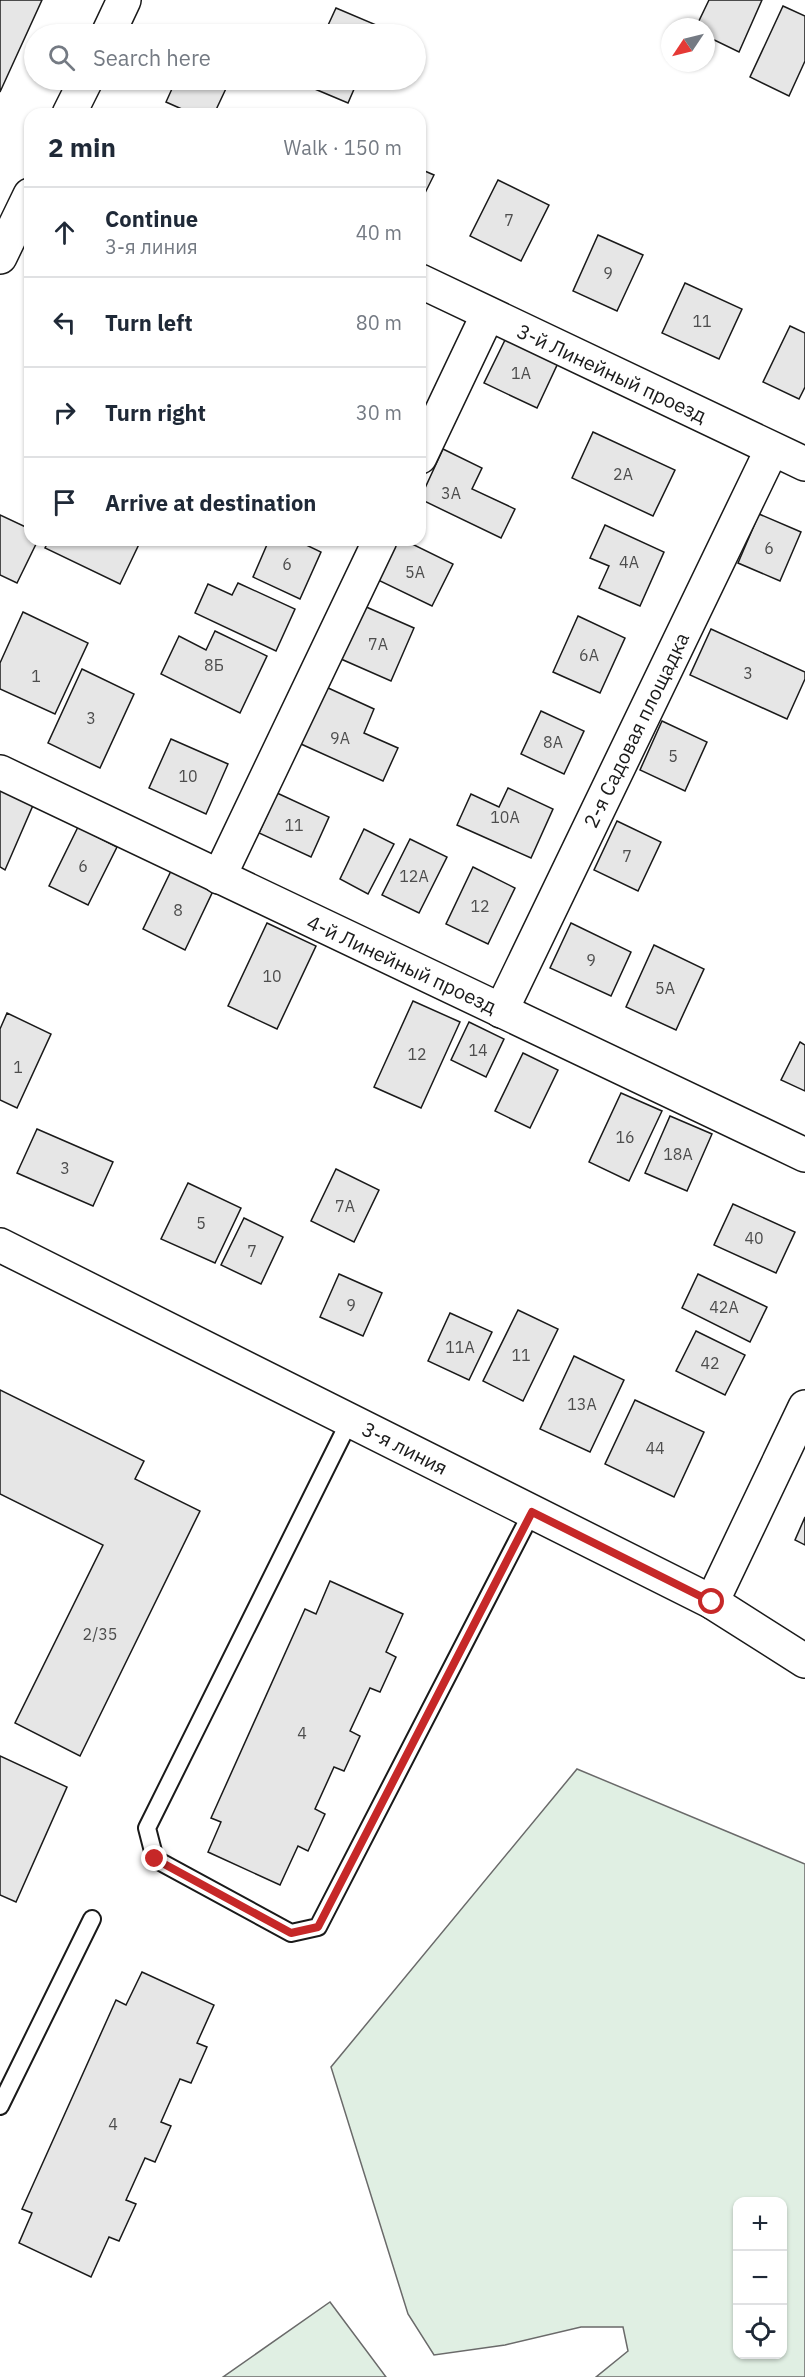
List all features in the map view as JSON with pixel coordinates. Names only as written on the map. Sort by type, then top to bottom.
[{"type":"street","points":[[113,24],[124,0]]},
{"type":"street","points":[[73,108],[81,90]]},
{"type":"street","points":[[0,257],[24,207]]},
{"type":"street","name":"3-й Линейный проезд","points":[[426,284],[805,464]]},
{"type":"street","points":[[426,444],[488,314]]},
{"type":"street","name":"2-я Cадовая площадка","points":[[501,1011],[772,449]]},
{"type":"street","points":[[219,877],[377,546]]},
{"type":"street","name":"4-й Линейный проезд","points":[[0,772],[805,1155]]},
{"type":"street","name":"3-я линия","points":[[0,1245],[712,1602],[805,1661]]},
{"type":"street","points":[[712,1602],[805,1407]]},
{"type":"lane","points":[[350,1420],[147,1828],[155,1859],[291,1933],[318,1927],[532,1512]]},
{"type":"lane","points":[[0,2106],[92,1919]]},
{"type":"green space","points":[[577,1769],[805,1864],[805,2377],[596,2377],[628,2351],[623,2327],[581,2327],[505,2345],[434,2355],[408,2314],[331,2067]]},
{"type":"green space","points":[[330,2302],[386,2377],[223,2377]]},
{"type":"building","points":[[0,0],[42,0],[31,24],[24,24],[24,39],[0,92]]},
{"type":"building","points":[[709,0],[762,0],[739,52],[715,40],[715,18],[700,18]]},
{"type":"building","points":[[783,6],[805,16],[805,61],[789,96],[750,77]]},
{"type":"building","points":[[336,8],[374,24],[329,24]]},
{"type":"building","points":[[171,90],[225,90],[217,108],[180,108],[166,102]]},
{"type":"building","points":[[317,90],[354,90],[348,103]]},
{"type":"building","points":[[426,172],[434,175],[426,191]]},
{"type":"building","points":[[498,180],[549,205],[521,261],[470,236]]},
{"type":"building","points":[[598,235],[643,255],[617,311],[573,291]]},
{"type":"building","points":[[685,283],[742,309],[719,359],[662,333]]},
{"type":"building","points":[[790,326],[805,333],[805,387],[799,399],[763,382]]},
{"type":"building","points":[[506,338],[558,363],[537,408],[484,383]]},
{"type":"building","points":[[593,432],[675,470],[653,516],[572,478]]},
{"type":"building","points":[[443,449],[482,468],[472,489],[515,509],[501,538],[426,502],[426,486]]},
{"type":"building","points":[[759,514],[801,532],[780,581],[738,563]]},
{"type":"building","points":[[0,515],[24,526],[24,546],[35,546],[17,583],[0,575]]},
{"type":"building","points":[[605,525],[664,552],[640,606],[599,588],[609,566],[590,558]]},
{"type":"building","points":[[46,546],[138,546],[120,584],[45,548]]},
{"type":"building","points":[[266,546],[308,546],[321,552],[300,599],[253,577]]},
{"type":"building","points":[[395,546],[416,546],[453,564],[432,606],[378,580]]},
{"type":"building","points":[[238,583],[295,609],[276,651],[195,613],[208,584],[232,595]]},
{"type":"building","points":[[364,606],[414,628],[391,681],[341,659]]},
{"type":"building","points":[[23,612],[88,643],[55,714],[0,689],[0,663]]},
{"type":"building","points":[[578,616],[625,638],[600,693],[553,672]]},
{"type":"building","points":[[711,629],[805,672],[805,679],[787,719],[690,675]]},
{"type":"building","points":[[215,631],[267,656],[240,713],[161,674],[179,636],[206,650]]},
{"type":"building","points":[[82,669],[134,694],[100,768],[48,743]]},
{"type":"building","points":[[326,687],[374,709],[364,733],[398,748],[383,781],[301,744]]},
{"type":"building","points":[[541,711],[584,731],[564,774],[521,754]]},
{"type":"building","points":[[662,721],[707,742],[685,791],[640,770]]},
{"type":"building","points":[[171,739],[228,764],[206,814],[149,788]]},
{"type":"building","points":[[0,787],[34,803],[5,870],[0,867]]},
{"type":"building","points":[[508,788],[553,809],[531,858],[457,825],[471,794],[499,807]]},
{"type":"building","points":[[277,793],[329,817],[311,857],[259,833]]},
{"type":"building","points":[[617,821],[661,842],[638,891],[594,870]]},
{"type":"building","points":[[78,827],[117,847],[88,905],[49,886]]},
{"type":"building","points":[[364,829],[394,844],[368,894],[340,879]]},
{"type":"building","points":[[410,839],[447,857],[419,913],[382,895]]},
{"type":"building","points":[[473,867],[515,888],[488,944],[446,924]]},
{"type":"building","points":[[171,871],[213,891],[185,950],[143,929]]},
{"type":"building","points":[[267,923],[316,946],[277,1029],[228,1006]]},
{"type":"building","points":[[571,923],[631,952],[611,996],[550,968]]},
{"type":"building","points":[[654,945],[704,969],[676,1030],[626,1007]]},
{"type":"building","points":[[413,1001],[460,1022],[421,1108],[374,1087]]},
{"type":"building","points":[[7,1013],[51,1034],[17,1108],[0,1100],[0,1029]]},
{"type":"building","points":[[469,1022],[504,1039],[486,1077],[451,1060]]},
{"type":"building","points":[[800,1042],[805,1045],[805,1091],[781,1080]]},
{"type":"building","points":[[523,1053],[558,1070],[530,1128],[495,1111]]},
{"type":"building","points":[[621,1093],[662,1111],[629,1181],[589,1162]]},
{"type":"building","points":[[670,1116],[712,1134],[687,1191],[645,1173]]},
{"type":"building","points":[[37,1129],[113,1162],[93,1206],[17,1173]]},
{"type":"building","points":[[336,1169],[379,1190],[354,1242],[311,1221]]},
{"type":"building","points":[[188,1183],[241,1208],[215,1263],[161,1239]]},
{"type":"building","points":[[733,1204],[795,1232],[776,1273],[714,1245]]},
{"type":"building","points":[[244,1218],[283,1237],[261,1284],[221,1265]]},
{"type":"building","points":[[339,1274],[382,1293],[363,1336],[320,1317]]},
{"type":"building","points":[[698,1274],[767,1307],[750,1342],[682,1308]]},
{"type":"building","points":[[518,1310],[558,1329],[523,1401],[483,1381]]},
{"type":"building","points":[[450,1313],[492,1332],[469,1380],[428,1361]]},
{"type":"building","points":[[696,1331],[745,1355],[725,1395],[676,1371]]},
{"type":"building","points":[[574,1356],[624,1380],[590,1452],[540,1429]]},
{"type":"building","points":[[0,1390],[144,1461],[135,1479],[200,1511],[80,1756],[15,1723],[103,1545],[0,1494]]},
{"type":"building","points":[[635,1400],[704,1432],[674,1497],[605,1464]]},
{"type":"building","points":[[805,1517],[805,1545],[795,1540]]},
{"type":"building","points":[[330,1581],[403,1614],[386,1652],[396,1657],[380,1692],[370,1688],[350,1731],[360,1736],[344,1771],[334,1767],[315,1809],[325,1814],[308,1851],[298,1846],[280,1885],[208,1852],[221,1822],[211,1818],[305,1609],[316,1614]]},
{"type":"building","points":[[0,1756],[67,1787],[16,1902],[0,1895]]},
{"type":"building","points":[[142,1972],[214,2005],[197,2043],[207,2047],[191,2083],[180,2079],[161,2122],[171,2126],[155,2162],[145,2158],[126,2200],[136,2204],[119,2241],[109,2237],[91,2277],[19,2243],[32,2213],[22,2209],[116,2000],[126,2005]]},
{"type":"route","points":[[155,1859],[291,1933],[318,1927],[532,1512],[712,1602]]}]
